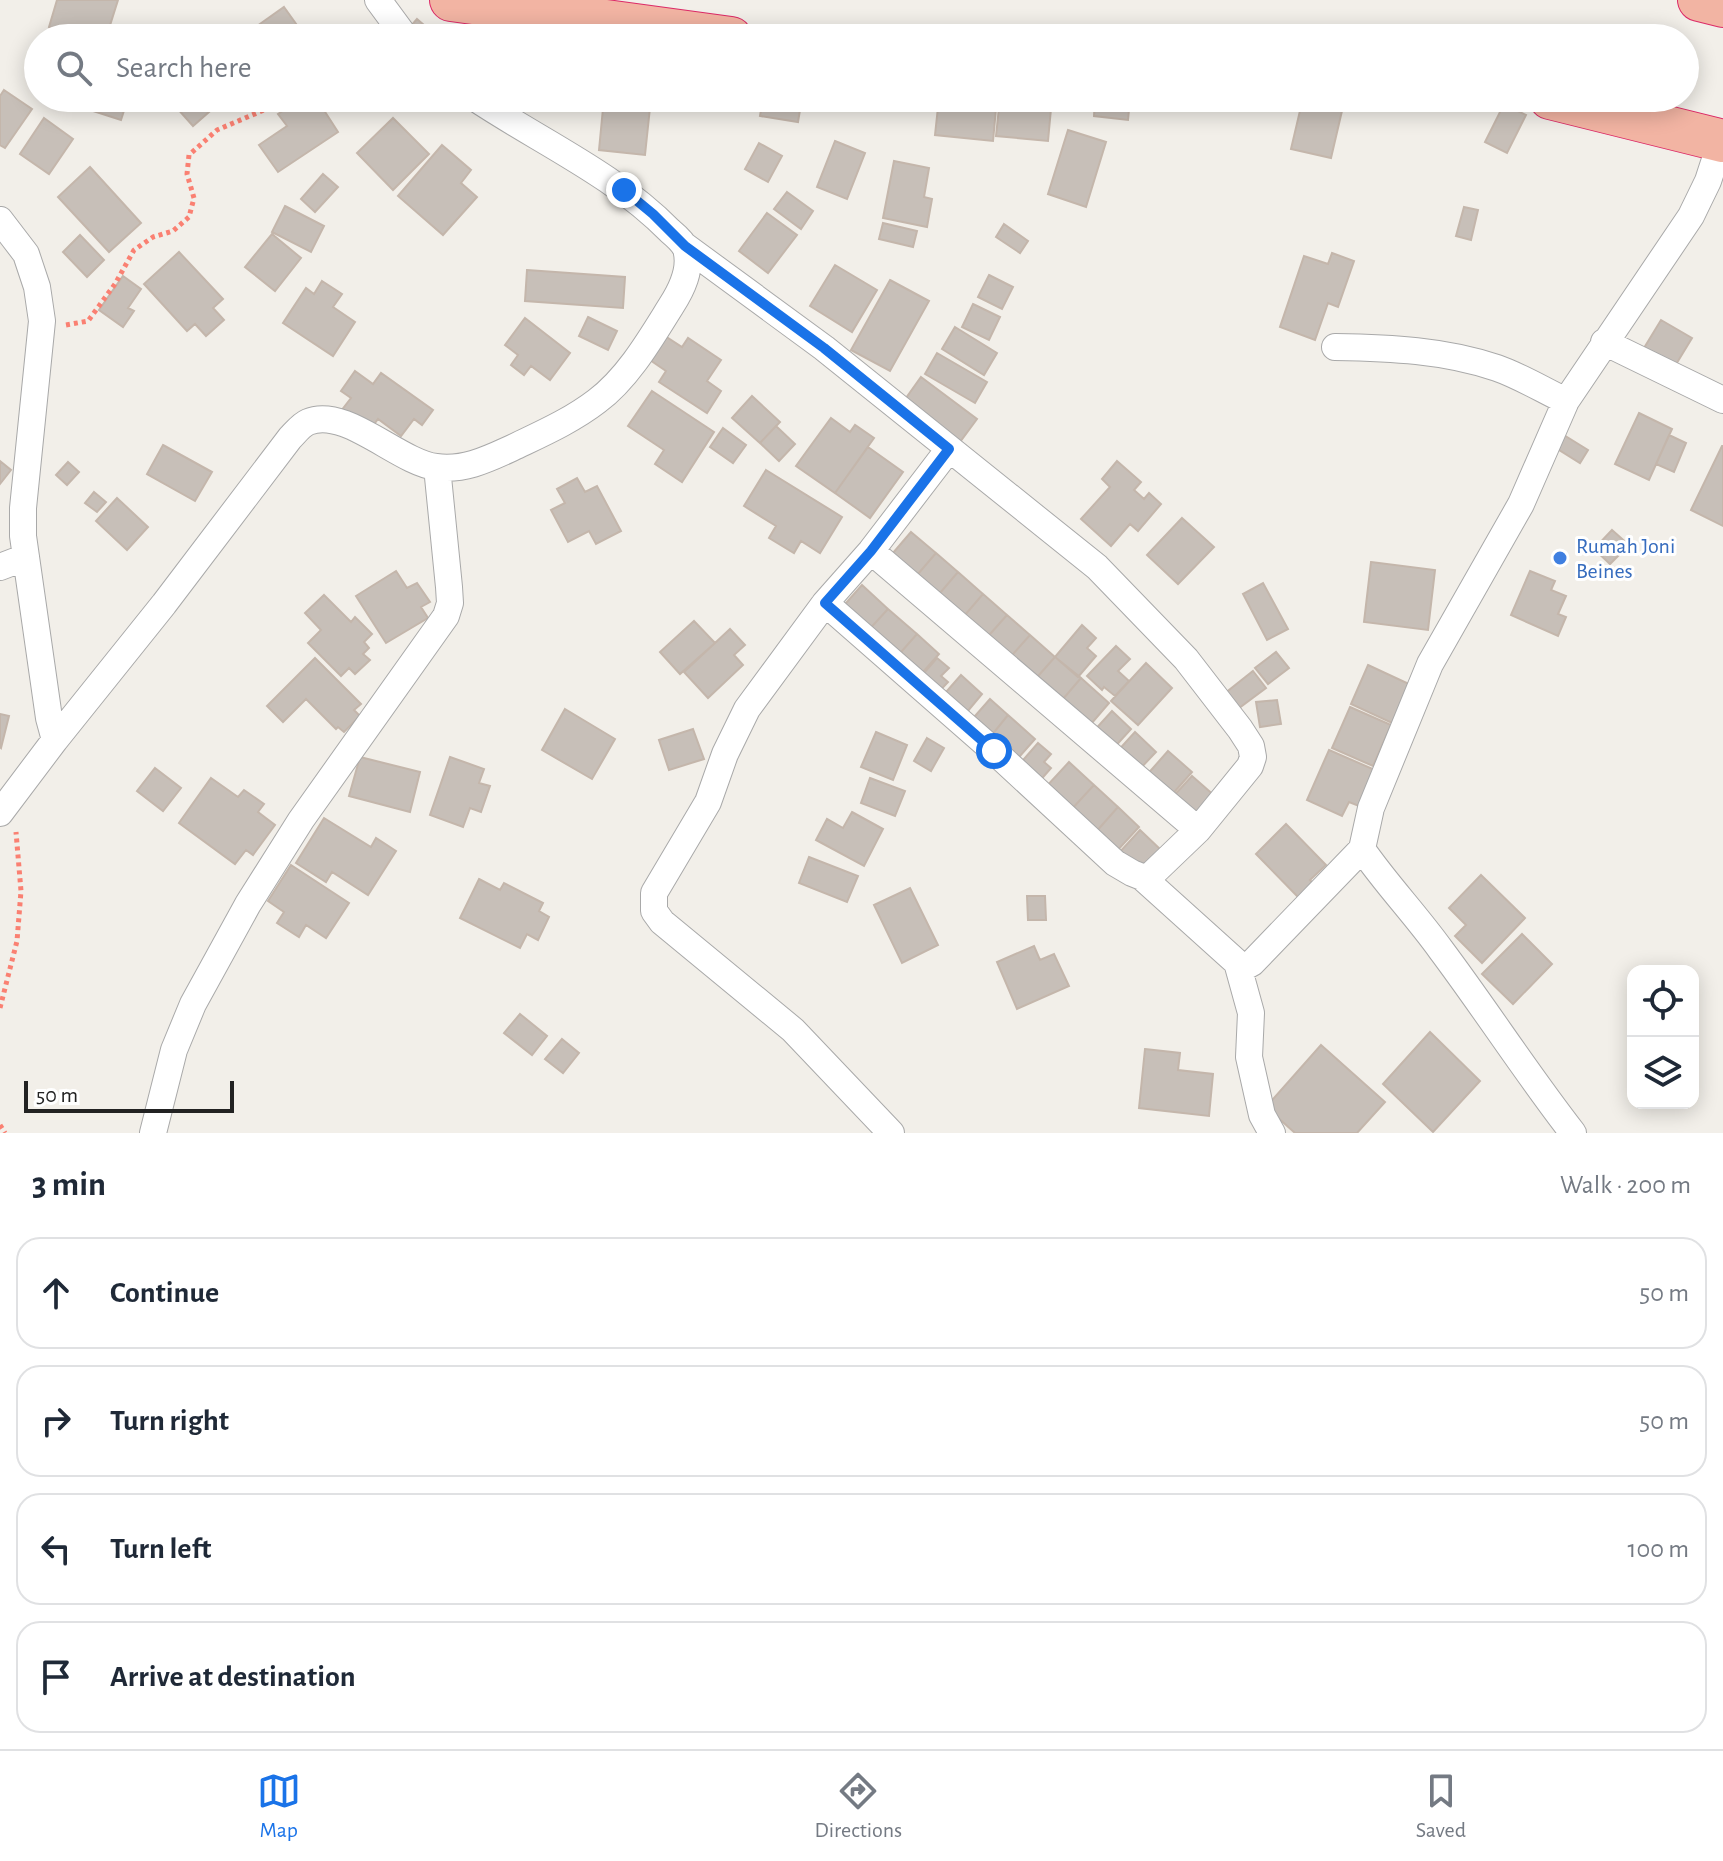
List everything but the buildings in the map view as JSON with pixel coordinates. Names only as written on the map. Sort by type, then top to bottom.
[{"type":"highway","points":[[451,0],[628,24]]},
{"type":"highway","points":[[1606,112],[1722,141]]},
{"type":"street","points":[[378,0],[396,24]]},
{"type":"street","points":[[498,112],[624,190],[685,246],[824,348],[1097,567],[1186,659],[1251,746],[1253,757],[1250,766],[1198,830],[1157,872],[1142,877]]},
{"type":"street","points":[[1238,966],[1248,967],[1362,849],[1371,808],[1430,664],[1521,504],[1566,401],[1691,216],[1722,141]]},
{"type":"street","points":[[0,220],[26,254],[37,287],[42,321],[23,496],[23,536],[49,718],[55,740]]},
{"type":"street","points":[[7,804],[303,424],[319,419],[339,422],[413,461],[437,467],[464,467],[484,461],[559,425],[598,401],[618,380],[680,292],[688,264],[685,246]]},
{"type":"street","points":[[1604,342],[1723,400]]},
{"type":"street","points":[[1335,347],[1400,348],[1454,357],[1499,369],[1566,401]]},
{"type":"street","points":[[891,1133],[793,1030],[679,938],[662,922],[653,906],[658,882],[704,810],[725,754],[747,709],[825,603],[871,551],[949,449]]},
{"type":"street","points":[[153,1133],[178,1038],[193,1004],[248,904],[301,820],[446,616],[450,603],[437,467]]},
{"type":"street","points":[[871,551],[1198,830]]},
{"type":"street","points":[[0,567],[26,557]]},
{"type":"street","points":[[825,603],[994,751],[1115,863],[1142,877],[1238,966],[1251,1013],[1249,1057],[1268,1129]]},
{"type":"street","points":[[1362,849],[1375,869],[1417,916],[1573,1133]]},
{"type":"path","points":[[42,321],[71,326],[88,321],[115,284],[134,250],[153,237],[173,231],[189,217],[194,198],[187,174],[189,155],[217,130],[259,112]]},
{"type":"path","points":[[0,1008],[17,941],[21,891],[7,804]]},
{"type":"path","points":[[0,1125],[5,1133]]},
{"type":"place","name":"Rumah Joni Beines","points":[[1560,558]]},
{"type":"route","points":[[624,190],[685,246],[824,348],[949,449],[871,551],[825,603],[994,751]]}]
